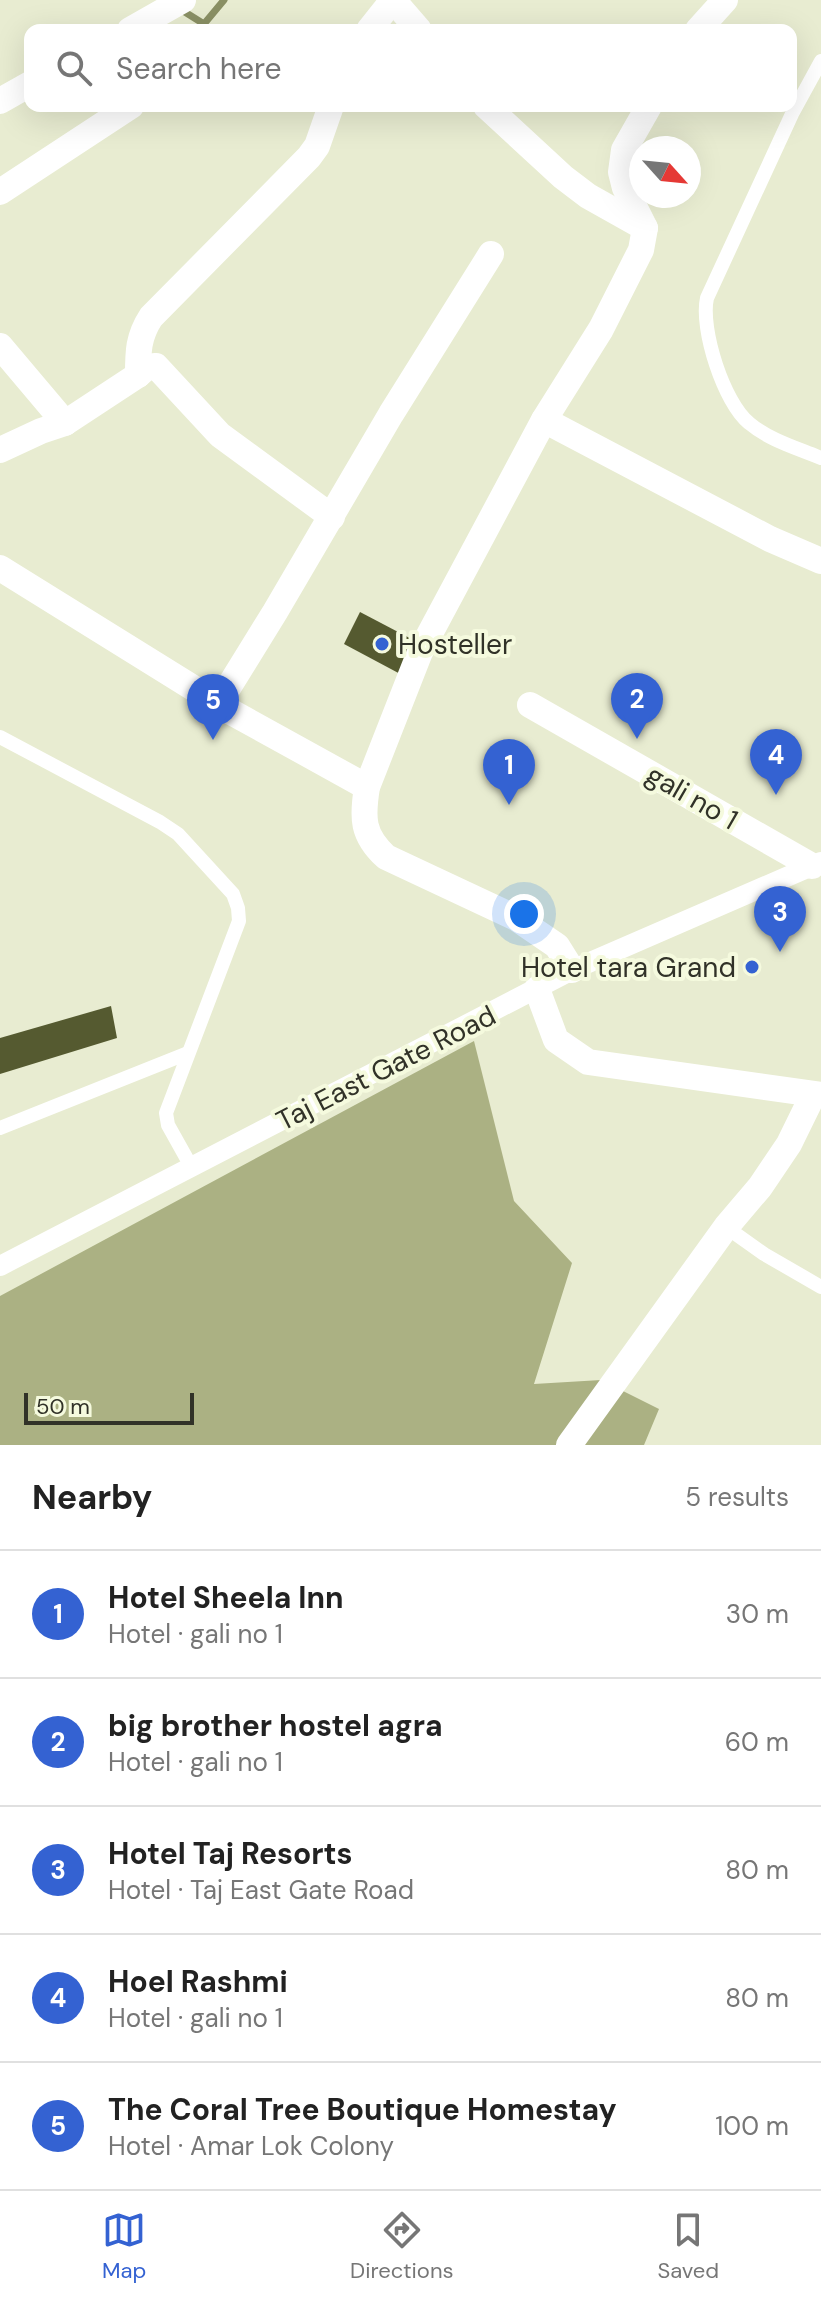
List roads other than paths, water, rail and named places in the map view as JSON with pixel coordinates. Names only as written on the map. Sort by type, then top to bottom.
[{"type":"street","points":[[159,24],[183,0]]},
{"type":"street","points":[[374,24],[393,0],[414,24]]},
{"type":"street","points":[[703,24],[725,0]]},
{"type":"street","points":[[0,101],[24,87]]},
{"type":"street","points":[[0,192],[122,112]]},
{"type":"street","points":[[138,375],[138,346],[142,331],[151,317],[309,157],[317,146],[329,112]]},
{"type":"street","points":[[493,112],[563,177],[588,196],[645,228]]},
{"type":"street","points":[[572,970],[557,946],[516,918],[386,857],[371,843],[366,831],[364,810],[367,787],[420,652],[544,420],[601,329],[641,250],[645,228],[625,188],[621,172],[624,150],[646,112]]},
{"type":"street","points":[[219,704],[391,414],[491,254]]},
{"type":"street","points":[[0,347],[65,423]]},
{"type":"street","points":[[0,450],[65,423],[150,366],[159,368],[220,435],[332,517]]},
{"type":"street","points":[[544,420],[770,539],[821,561]]},
{"type":"street","points":[[0,568],[219,704],[367,787]]},
{"type":"street","name":"gali no 1","points":[[530,705],[817,864]]},
{"type":"street","name":"Taj East Gate Road","points":[[0,1266],[572,970],[817,864]]},
{"type":"street","points":[[537,989],[556,1040],[588,1062],[817,1095],[760,1187],[726,1227],[569,1445]]},
{"type":"lane","points":[[797,105],[821,61]]},
{"type":"lane","points":[[793,112],[707,298],[705,315],[715,362],[738,412],[755,428],[821,458]]},
{"type":"lane","points":[[0,737],[169,828],[192,847],[233,894],[239,921],[166,1113],[168,1125],[192,1168]]},
{"type":"lane","points":[[0,1128],[188,1053]]},
{"type":"lane","points":[[726,1227],[764,1254],[821,1287]]},
{"type":"waterway","points":[[180,9],[204,24],[224,0]]},
{"type":"place","name":"Hosteller","points":[[382,644]]},
{"type":"place","name":"big brother hostel agra","points":[[637,739]]},
{"type":"place","name":"The Coral Tree Boutique Homestay","points":[[213,740]]},
{"type":"place","name":"Hoel Rashmi","points":[[776,795]]},
{"type":"place","name":"Hotel Sheela Inn","points":[[509,805]]},
{"type":"place","name":"Hotel Taj Resorts","points":[[780,952]]},
{"type":"place","name":"Hotel tara Grand","points":[[752,967]]}]
